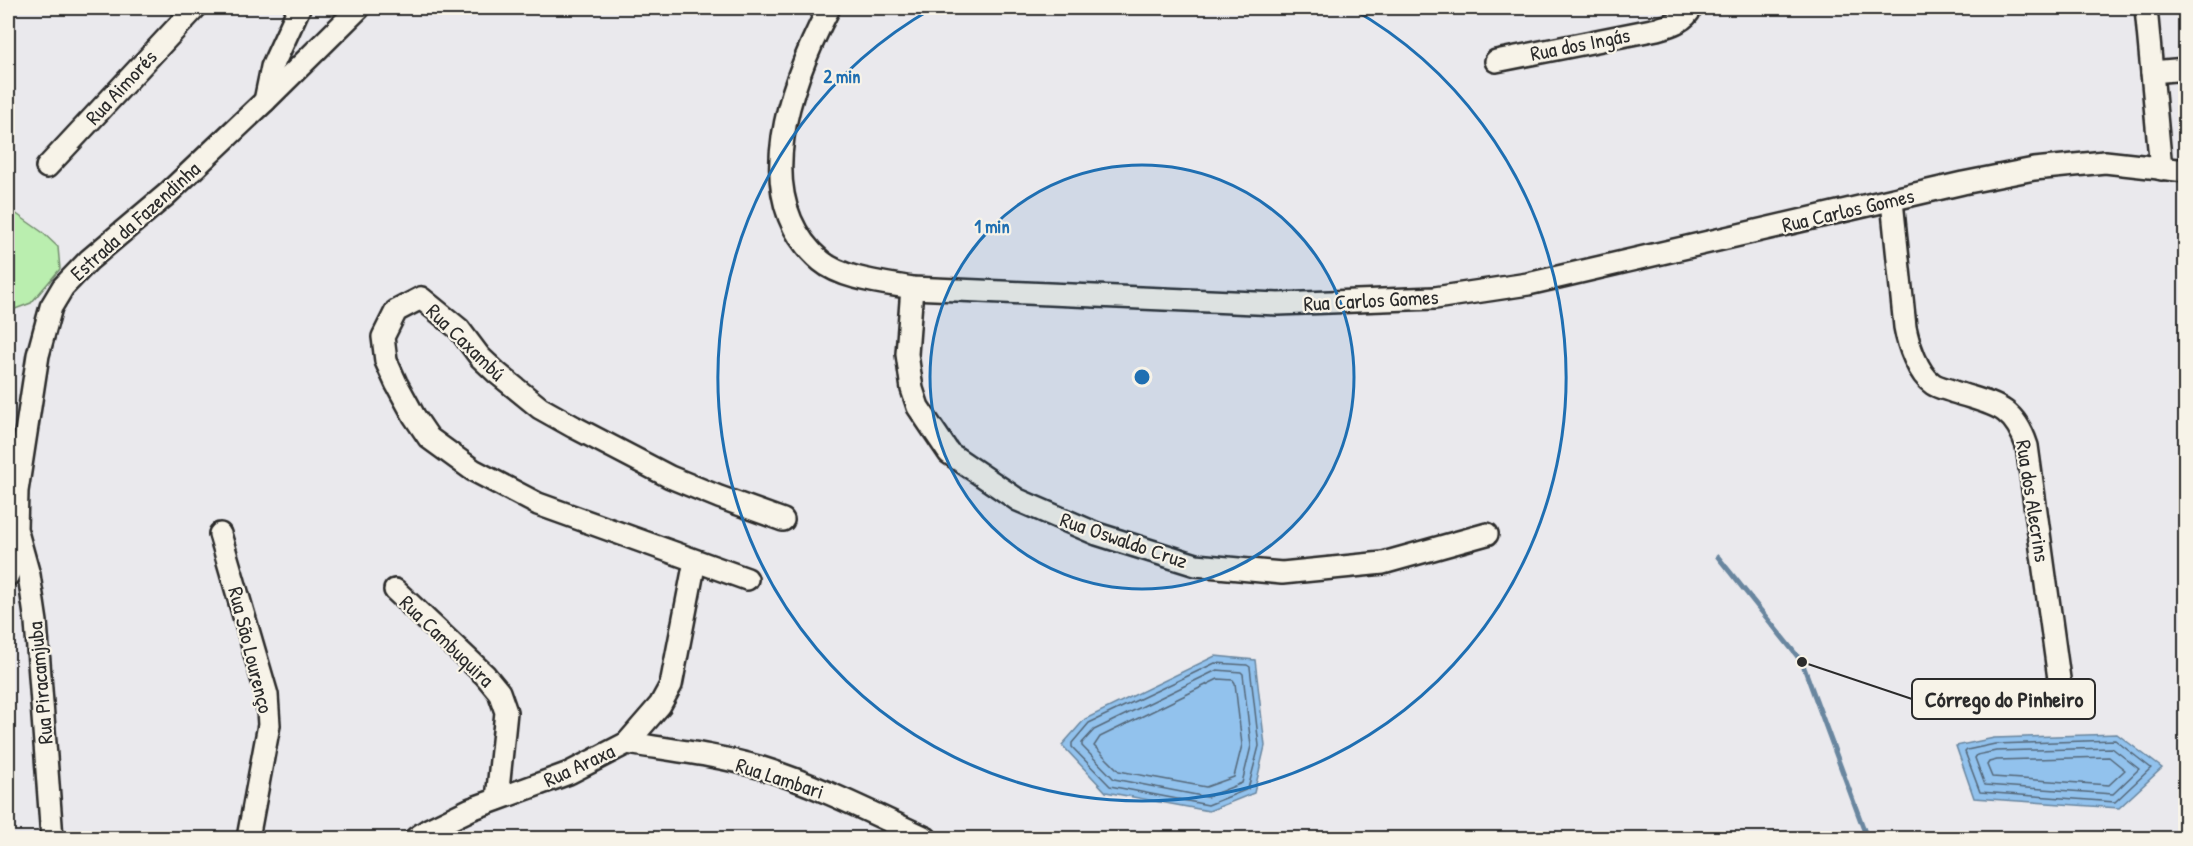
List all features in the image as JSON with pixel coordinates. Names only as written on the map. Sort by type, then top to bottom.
[{"type":"street","name":"Rua Aimorés","points":[[47,167],[195,8]]},
{"type":"street","points":[[265,101],[272,67],[299,8]]},
{"type":"street","name":"Estrada da Fazendinha","points":[[16,529],[12,491],[38,355],[51,307],[63,287],[89,260],[166,195],[359,8]]},
{"type":"street","name":"Rua Carlos Gomes","points":[[829,8],[818,28],[792,95],[781,144],[780,169],[789,215],[800,238],[822,262],[856,278],[912,288],[1278,304],[1435,298],[1528,284],[1962,183],[2034,169],[2105,162],[2186,171]]},
{"type":"street","name":"Rua dos Ingás","points":[[1496,61],[1658,29],[1688,15],[1691,8]]},
{"type":"street","points":[[2146,8],[2161,169]]},
{"type":"street","points":[[2152,72],[2186,69]]},
{"type":"street","name":"Rua dos Alecrins","points":[[1892,201],[1905,327],[1908,346],[1917,364],[1932,384],[2006,410],[2021,427],[2027,446],[2060,686]]},
{"type":"street","name":"Rua Oswaldo Cruz","points":[[912,288],[907,354],[912,389],[918,407],[949,453],[1017,500],[1097,534],[1196,565],[1282,573],[1383,563],[1487,534]]},
{"type":"street","name":"Rua Caxambú","points":[[747,579],[538,504],[473,471],[429,438],[408,407],[386,361],[383,337],[396,311],[421,298],[459,329],[480,357],[497,373],[540,408],[670,477],[783,520]]},
{"type":"street","points":[[8,575],[16,529]]},
{"type":"street","name":"Rua Piracamjuba","points":[[16,529],[29,575],[36,622],[52,838]]},
{"type":"street","name":"Rua São Lourenço","points":[[220,534],[268,705],[269,725],[248,838]]},
{"type":"street","name":"Rua Araxa","points":[[416,838],[471,808],[569,773],[627,743],[660,705],[671,685],[695,561]]},
{"type":"street","name":"Rua Cambuquira","points":[[395,590],[485,675],[499,692],[506,712],[497,799]]},
{"type":"street","name":"Rua Lambari","points":[[627,743],[695,753],[762,768],[842,799],[926,838]]},
{"type":"green space","points":[[8,208],[42,232],[58,247],[60,269],[31,303],[10,311],[8,309]]},
{"type":"water","points":[[1215,656],[1255,660],[1265,746],[1254,793],[1209,811],[1106,792],[1062,745],[1085,719]]},
{"type":"water","points":[[2117,734],[2162,768],[2119,808],[1974,798],[1956,746],[1994,738]]},
{"type":"waterway","points":[[1718,557],[1802,662],[1867,838]]},
{"type":"place","name":"Córrego do Pinheiro","points":[[1802,662]]}]
